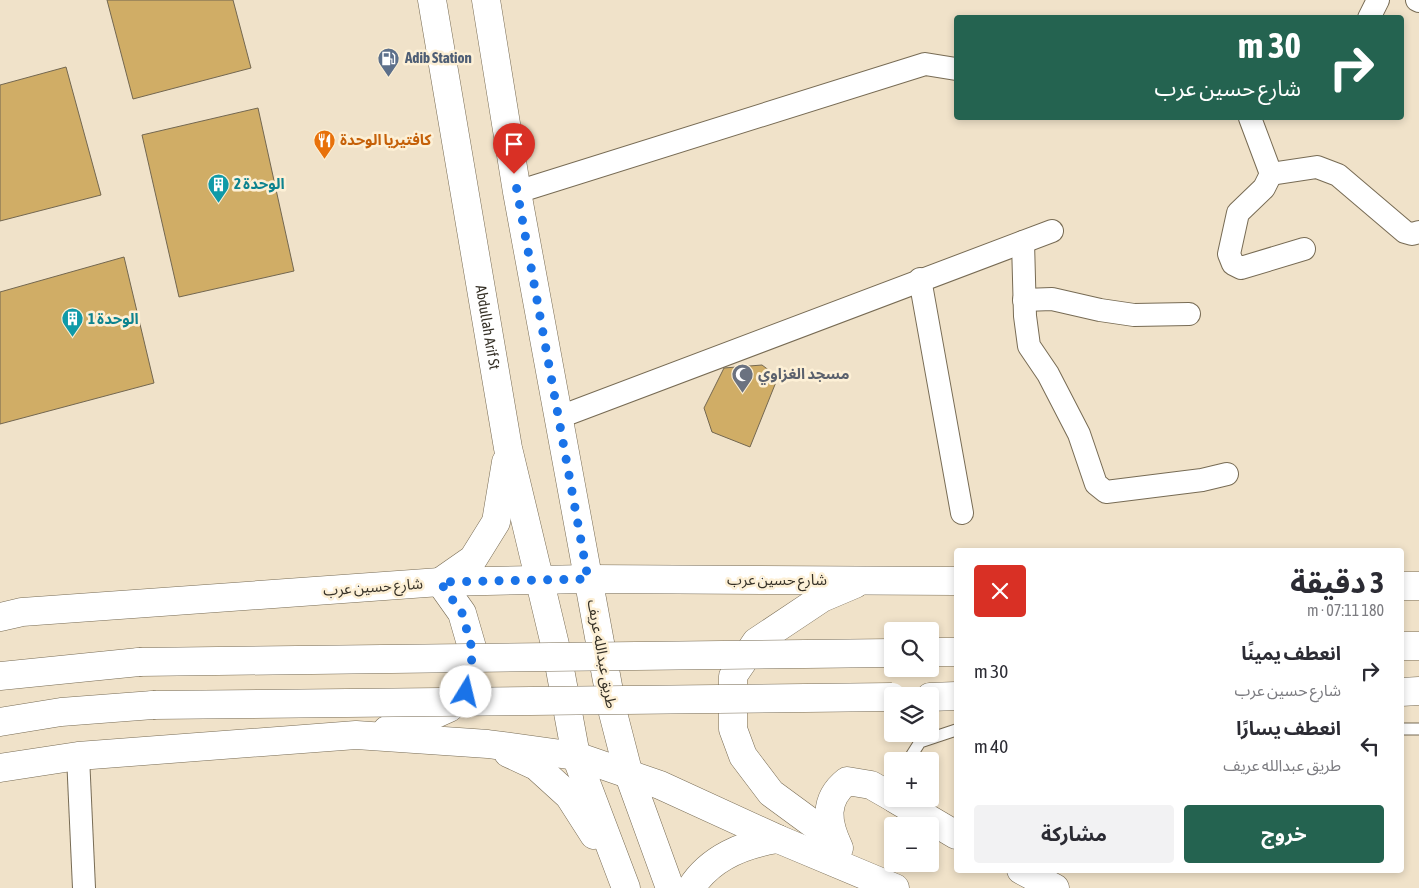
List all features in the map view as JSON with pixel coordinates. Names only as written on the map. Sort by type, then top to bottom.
[{"type":"main road","name":"Abdullah Arif St","points":[[432,0],[508,448],[557,653],[576,756]]},
{"type":"main road","name":"طريق عبدالله عريف","points":[[486,0],[517,192],[557,418],[613,713],[629,774],[670,888]]},
{"type":"main road","points":[[0,768],[78,756],[356,735],[409,726],[449,708],[466,692],[473,652],[462,613],[440,582],[473,559],[496,522],[508,448]]},
{"type":"main road","name":"شارع حسين عرب","points":[[0,617],[22,612],[440,582],[588,579],[954,581]]},
{"type":"main road","points":[[835,840],[771,794],[743,756],[733,729],[733,676],[756,642],[822,598],[864,580]]},
{"type":"main road","points":[[1404,586],[1419,586]]},
{"type":"main road","points":[[1404,646],[1419,646]]},
{"type":"main road","points":[[939,652],[954,652]]},
{"type":"main road","points":[[0,676],[139,662],[884,653]]},
{"type":"main road","points":[[1404,692],[1419,691]]},
{"type":"main road","points":[[939,697],[954,696]]},
{"type":"main road","points":[[0,722],[61,712],[153,705],[884,697]]},
{"type":"main road","points":[[356,735],[488,744],[576,756],[660,785],[778,839],[895,888]]},
{"type":"main road","points":[[488,744],[536,766],[569,796],[625,885]]},
{"type":"main road","points":[[576,756],[625,885]]},
{"type":"main road","points":[[848,868],[835,840],[829,816],[831,800],[836,790],[847,781],[871,785],[884,792]]},
{"type":"main road","points":[[911,807],[954,835]]},
{"type":"main road","points":[[691,888],[700,874],[723,857],[753,843],[778,839]]},
{"type":"main road","points":[[1027,873],[1055,888]]},
{"type":"street","points":[[1370,15],[1378,0]]},
{"type":"street","points":[[517,192],[925,64],[954,69]]},
{"type":"street","points":[[1251,120],[1270,174],[1264,188],[1238,213],[1229,254],[1232,264],[1241,268],[1304,249]]},
{"type":"street","points":[[1270,174],[1317,167],[1338,175],[1405,232],[1412,234],[1419,232]]},
{"type":"street","points":[[557,418],[920,279],[1052,231]]},
{"type":"street","points":[[1023,242],[1024,300],[1029,346],[1048,374],[1079,434],[1096,484],[1106,492],[1202,480],[1227,474]]},
{"type":"street","points":[[920,279],[962,513]]},
{"type":"street","points":[[1024,300],[1052,299],[1100,310],[1134,315],[1189,314]]},
{"type":"street","points":[[78,756],[84,888]]},
{"type":"lane","points":[[1404,729],[1419,729]]},
{"type":"lane","points":[[914,752],[920,742],[954,731]]},
{"type":"building","points":[[107,0],[233,0],[251,68],[133,99]]},
{"type":"building","points":[[66,67],[101,195],[0,221],[0,85]]},
{"type":"building","name":"الوحدة 2","points":[[258,108],[294,271],[179,297],[142,135]]},
{"type":"building","name":"الوحدة 1","points":[[124,257],[154,383],[0,424],[0,292]]},
{"type":"building","name":"مسجد الغزاوي","points":[[762,365],[778,377],[750,447],[712,432],[704,408],[724,368]]},
{"type":"place","name":"Adib Station","points":[[389,77]]},
{"type":"place","name":"كافتيريا الوحدة","points":[[324,159]]},
{"type":"place","name":"الوحدة 2","points":[[218,203]]},
{"type":"place","name":"الوحدة 1","points":[[72,338]]},
{"type":"place","name":"مسجد الغزاوي","points":[[742,393]]},
{"type":"route","points":[[466,692],[473,652],[462,613],[440,582],[588,579],[557,418],[514,174]]}]
